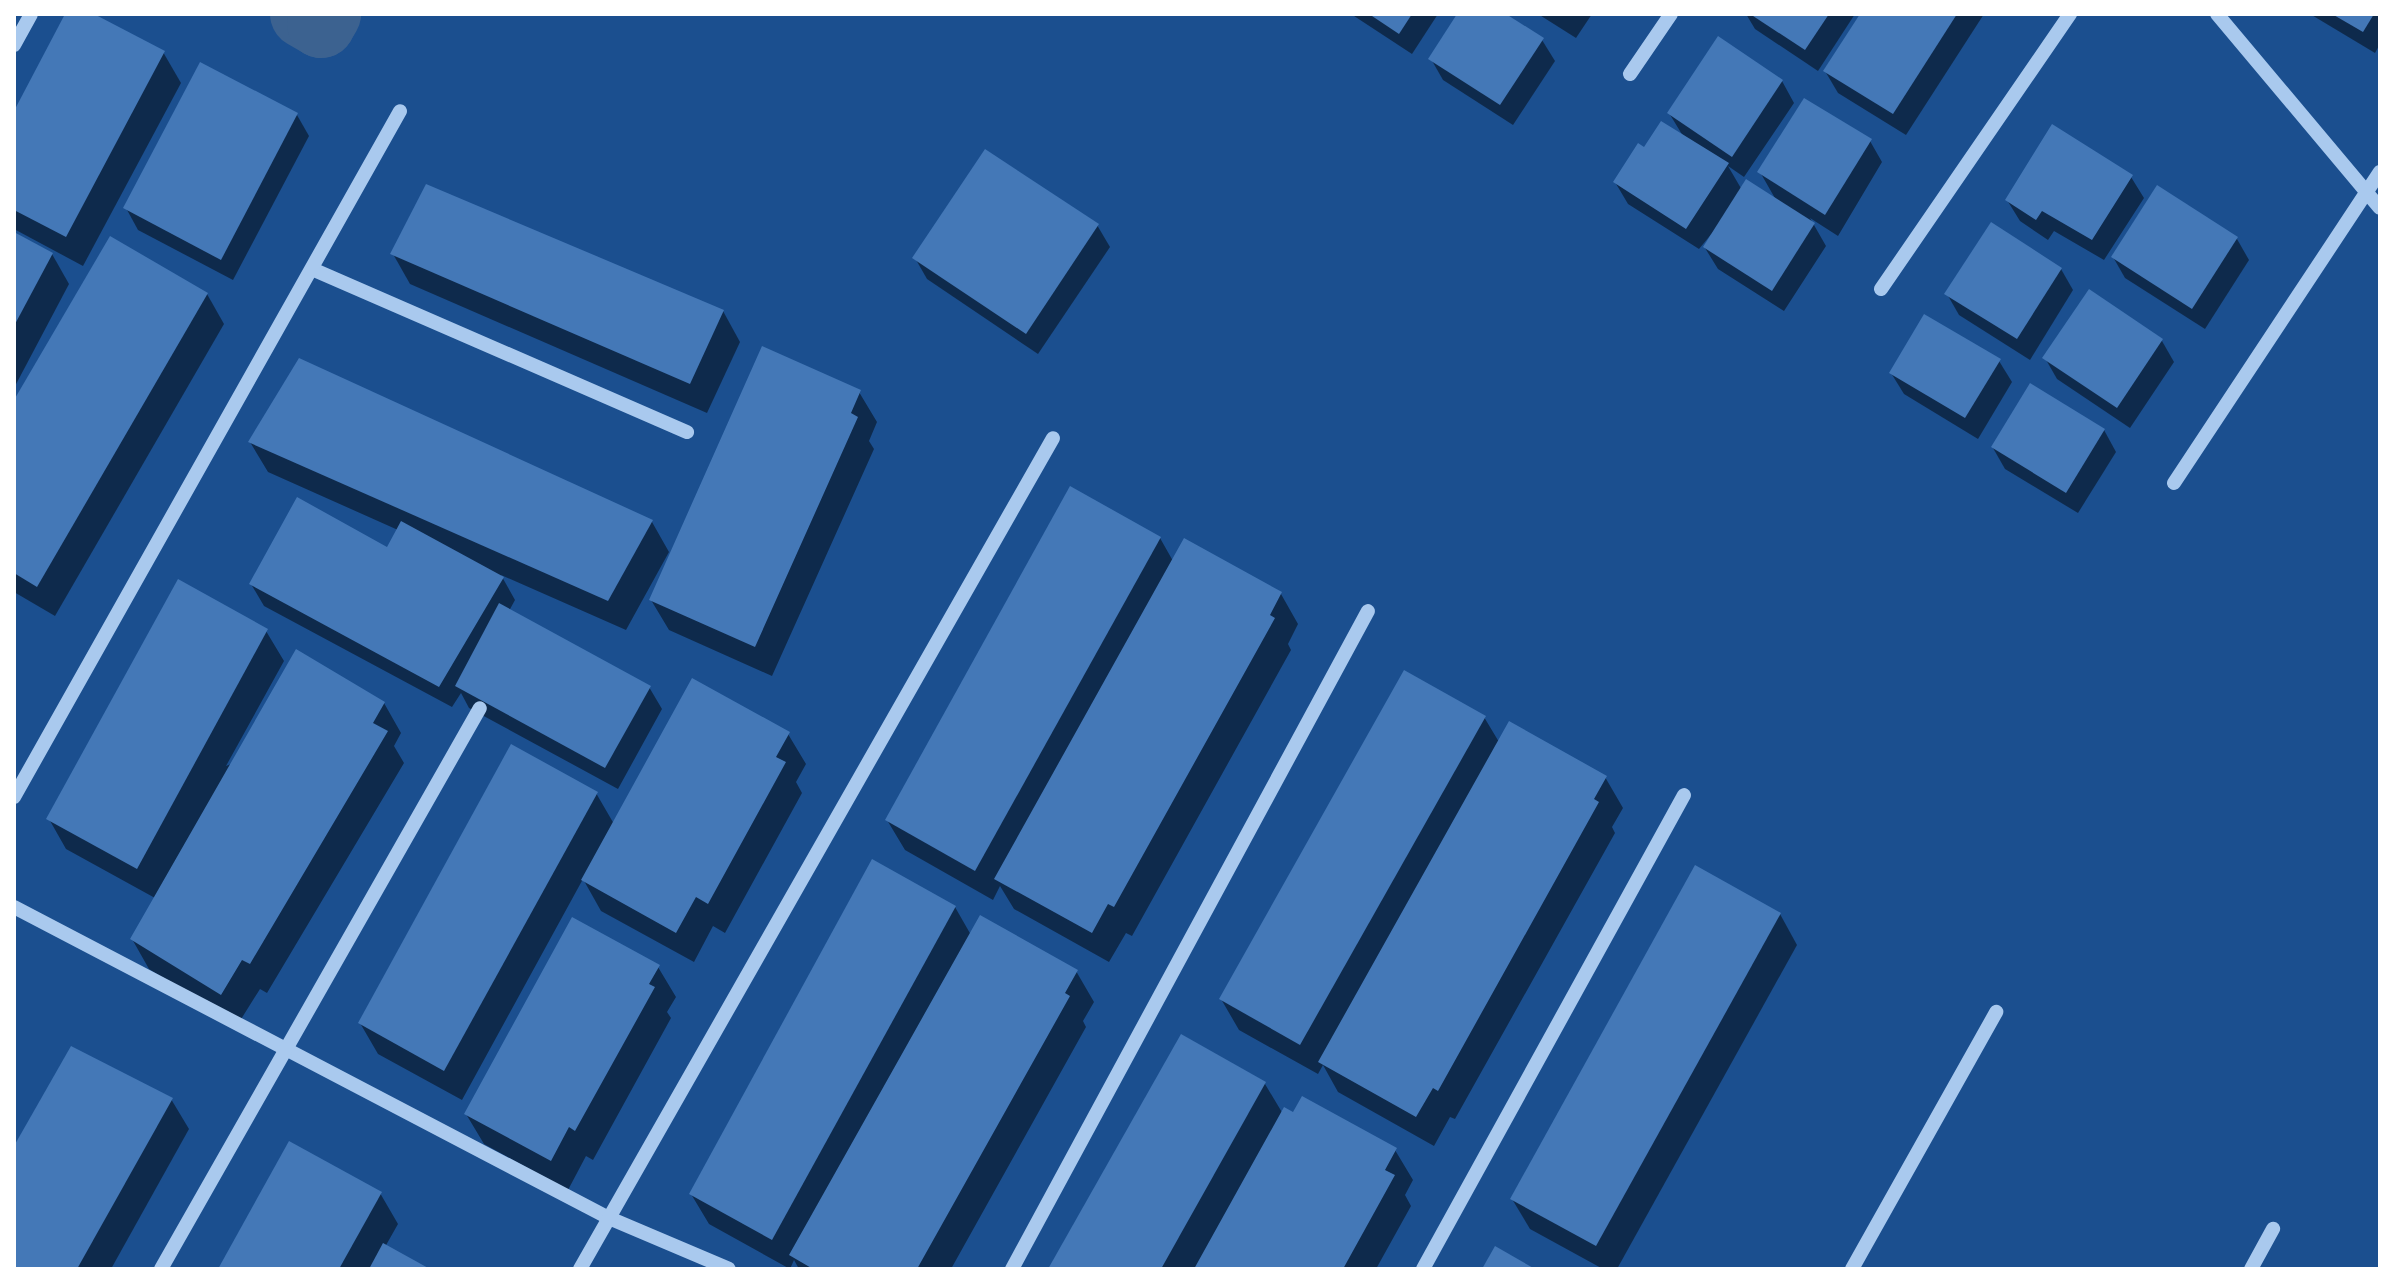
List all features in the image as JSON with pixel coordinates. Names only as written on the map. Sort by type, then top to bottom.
[{"type":"street","points":[[14,45],[31,14]]},
{"type":"street","points":[[1630,74],[1671,14]]},
{"type":"street","points":[[1881,289],[2070,14]]},
{"type":"street","points":[[2217,14],[2380,208]]},
{"type":"street","points":[[14,797],[400,111]]},
{"type":"street","points":[[2174,483],[2380,172]]},
{"type":"street","points":[[312,269],[687,432]]},
{"type":"street","points":[[580,1269],[1053,438]]},
{"type":"street","points":[[1012,1269],[1368,611]]},
{"type":"street","points":[[161,1269],[480,708]]},
{"type":"street","points":[[1423,1269],[1684,795]]},
{"type":"street","points":[[14,907],[609,1218],[729,1269]]},
{"type":"street","points":[[1852,1269],[1996,1012]]},
{"type":"street","points":[[2251,1269],[2273,1229]]},
{"type":"building","points":[[65,14],[94,14],[165,51],[66,237],[14,210],[14,111]]},
{"type":"building","points":[[1369,14],[1412,14],[1399,34]]},
{"type":"building","points":[[1457,14],[1506,14],[1544,38],[1500,105],[1428,59]]},
{"type":"building","points":[[1750,14],[1829,14],[1805,50]]},
{"type":"building","points":[[1860,14],[1957,14],[1893,114],[1823,71]]},
{"type":"building","points":[[2332,14],[2374,14],[2363,32]]},
{"type":"building","points":[[1718,36],[1783,80],[1732,157],[1667,113]]},
{"type":"building","points":[[200,62],[298,113],[221,260],[123,208]]},
{"type":"building","points":[[1804,98],[1872,139],[1825,215],[1757,172]]},
{"type":"building","points":[[1661,121],[1729,163],[1686,229],[1613,182],[1638,143],[1644,147]]},
{"type":"building","points":[[2052,124],[2133,175],[2092,240],[2042,211],[2036,220],[2005,200]]},
{"type":"building","points":[[985,149],[1099,224],[1026,334],[912,258]]},
{"type":"building","points":[[1746,179],[1815,223],[1772,291],[1703,247]]},
{"type":"building","points":[[426,184],[724,310],[690,384],[390,254]]},
{"type":"building","points":[[2157,185],[2238,237],[2192,309],[2111,257]]},
{"type":"building","points":[[1991,222],[2062,268],[2017,339],[1944,294]]},
{"type":"building","points":[[14,232],[53,253],[14,326]]},
{"type":"building","points":[[110,236],[208,293],[37,587],[14,573],[14,400]]},
{"type":"building","points":[[2089,289],[2163,339],[2117,408],[2042,358]]},
{"type":"building","points":[[1924,314],[2001,359],[1965,418],[1889,373]]},
{"type":"building","points":[[762,346],[861,390],[851,413],[858,417],[755,647],[649,600]]},
{"type":"building","points":[[299,358],[653,520],[608,601],[248,442]]},
{"type":"building","points":[[2030,383],[2105,429],[2066,493],[1991,447]]},
{"type":"building","points":[[1070,486],[1161,537],[975,871],[885,820]]},
{"type":"building","points":[[297,497],[387,547],[401,521],[504,577],[439,687],[249,584]]},
{"type":"building","points":[[1184,538],[1282,592],[1270,615],[1275,618],[1114,907],[1108,904],[1092,933],[994,879]]},
{"type":"building","points":[[178,579],[268,629],[137,869],[46,819]]},
{"type":"building","points":[[499,603],[651,686],[605,768],[455,686]]},
{"type":"building","points":[[296,649],[385,702],[373,723],[388,731],[250,964],[242,960],[221,995],[130,939]]},
{"type":"building","points":[[1404,670],[1486,716],[1300,1045],[1219,999]]},
{"type":"building","points":[[692,678],[790,732],[776,757],[786,762],[708,904],[696,897],[676,933],[581,880]]},
{"type":"building","points":[[1509,721],[1607,776],[1594,799],[1599,802],[1438,1091],[1433,1088],[1416,1117],[1318,1062]]},
{"type":"building","points":[[511,744],[598,792],[444,1071],[358,1023]]},
{"type":"building","points":[[872,859],[956,906],[772,1240],[689,1194]]},
{"type":"building","points":[[1695,865],[1781,913],[1596,1246],[1510,1199]]},
{"type":"building","points":[[980,915],[1078,970],[1065,993],[1070,996],[917,1269],[813,1269],[789,1255]]},
{"type":"building","points":[[572,917],[660,965],[649,984],[655,987],[575,1131],[569,1127],[551,1161],[464,1114]]},
{"type":"building","points":[[1181,1034],[1266,1082],[1161,1269],[1048,1269]]},
{"type":"building","points":[[71,1046],[173,1098],[77,1269],[14,1269],[14,1146]]},
{"type":"building","points":[[1302,1096],[1397,1148],[1385,1170],[1395,1175],[1343,1269],[1194,1269],[1284,1107],[1293,1112]]},
{"type":"building","points":[[289,1141],[382,1192],[339,1269],[218,1269]]},
{"type":"building","points":[[383,1243],[430,1269],[369,1269]]},
{"type":"building","points":[[1495,1246],[1535,1269],[1482,1269]]},
{"type":"waterway","points":[[304,14],[321,24],[327,14]]}]
